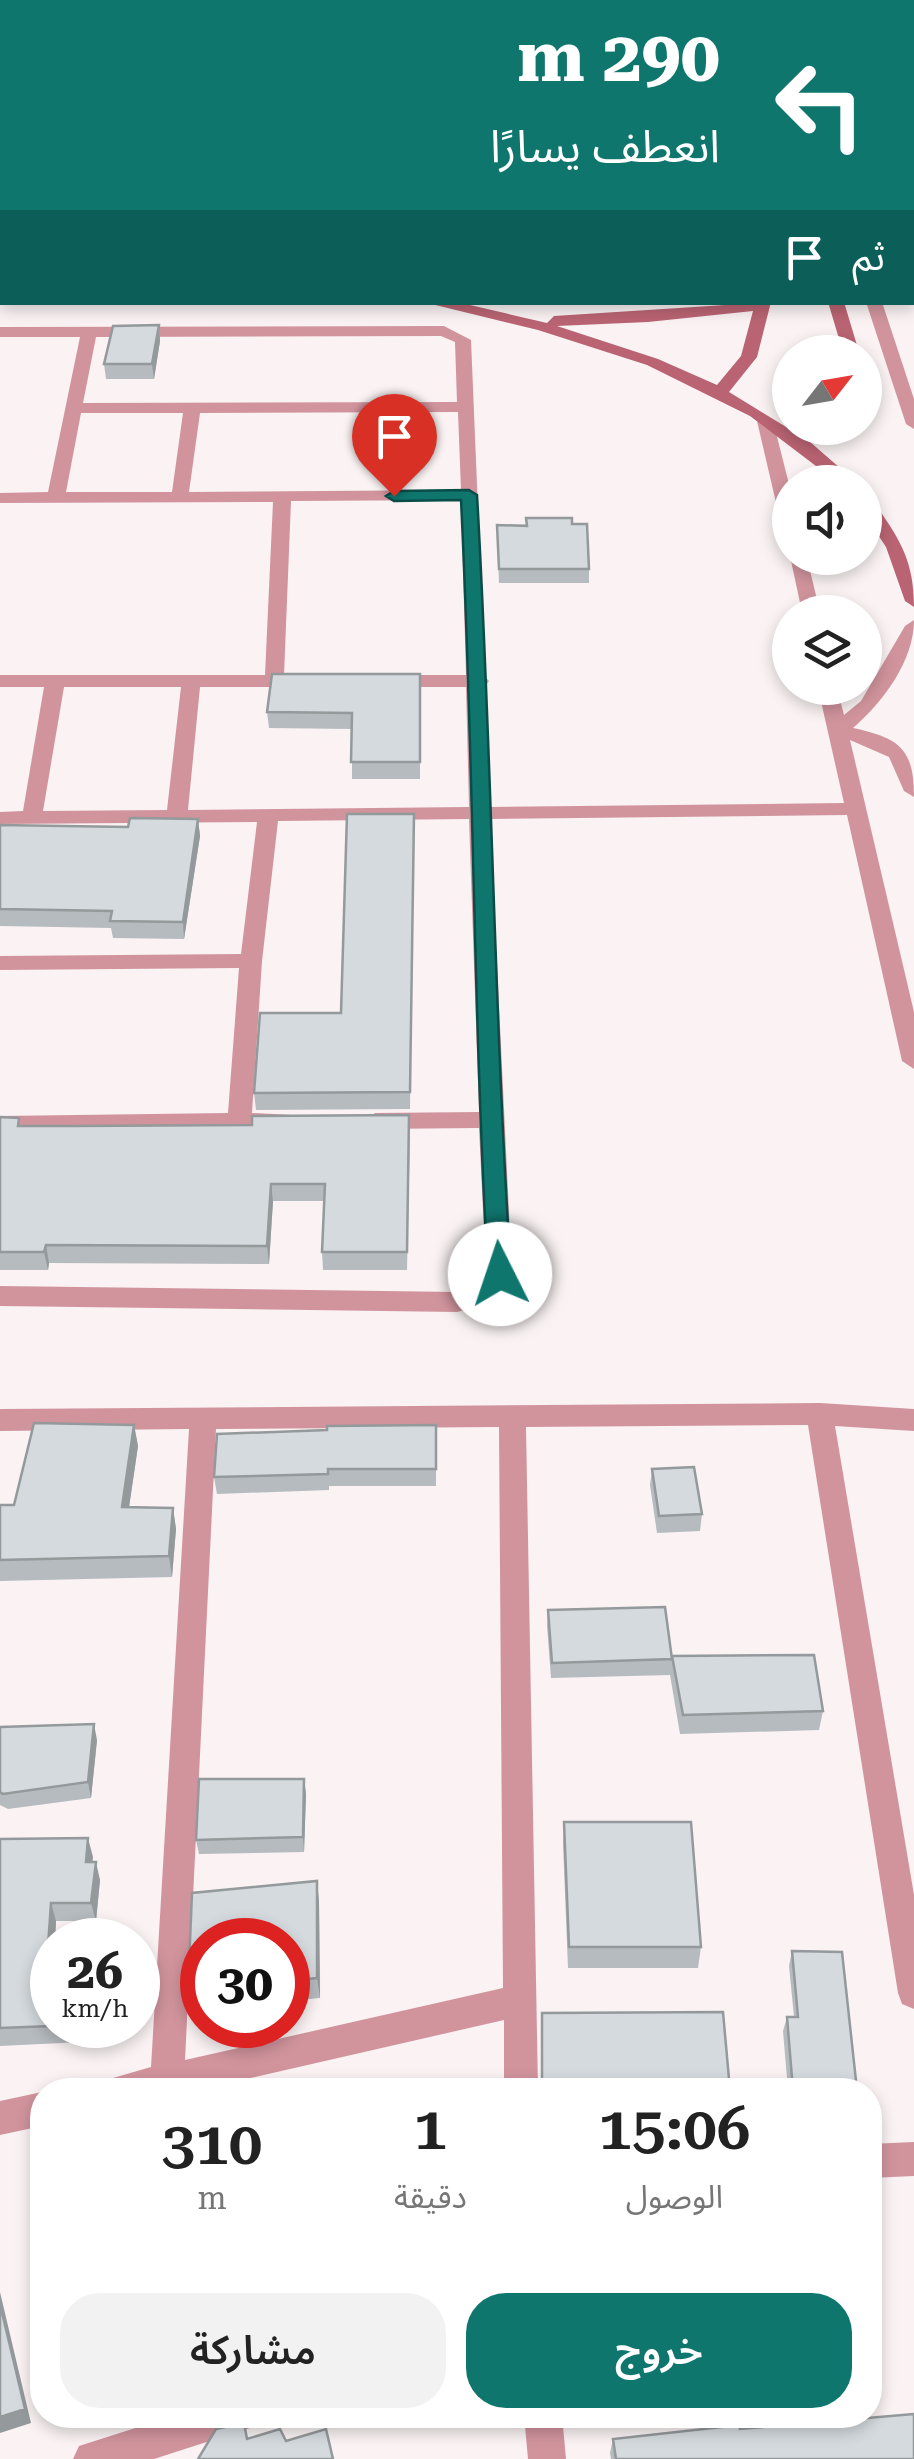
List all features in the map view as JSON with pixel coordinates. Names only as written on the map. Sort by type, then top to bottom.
[{"type":"main road","points":[[445,305],[528,321],[621,350],[719,394],[772,426]]},
{"type":"main road","points":[[528,321],[648,317],[754,305]]},
{"type":"main road","points":[[719,394],[749,357],[763,305]]},
{"type":"main road","points":[[837,305],[846,335]]},
{"type":"main road","points":[[799,445],[825,465]]},
{"type":"main road","points":[[882,527],[895,546],[914,601]]},
{"type":"street","points":[[875,305],[914,424]]},
{"type":"street","points":[[56,498],[89,331]]},
{"type":"street","points":[[0,332],[449,332],[463,340],[479,681],[478,813],[490,1120],[500,1274],[491,1290],[471,1300],[0,1296]]},
{"type":"street","points":[[74,408],[466,407]]},
{"type":"street","points":[[180,497],[192,408]]},
{"type":"street","points":[[765,421],[776,465]]},
{"type":"street","points":[[0,498],[469,495]]},
{"type":"street","points":[[274,681],[282,496]]},
{"type":"street","points":[[838,730],[869,704],[914,626]]},
{"type":"street","points":[[0,680],[330,681]]},
{"type":"street","points":[[32,817],[55,680]]},
{"type":"street","points":[[177,816],[190,681]]},
{"type":"street","points":[[367,681],[479,681]]},
{"type":"street","points":[[832,705],[914,1061]]},
{"type":"street","points":[[838,730],[866,737],[898,753],[914,791]]},
{"type":"street","points":[[0,818],[854,809]]},
{"type":"street","points":[[239,1122],[251,961],[268,815]]},
{"type":"street","points":[[0,963],[251,961]]},
{"type":"street","points":[[355,1121],[490,1120]]},
{"type":"street","points":[[0,1124],[316,1121]]},
{"type":"street","points":[[820,1414],[914,1993]]},
{"type":"street","points":[[0,1420],[820,1414],[914,1420]]},
{"type":"street","points":[[512,1418],[521,2078]]},
{"type":"street","points":[[167,2078],[203,1420]]},
{"type":"street","points":[[176,2078],[518,2002]]},
{"type":"street","points":[[0,2118],[30,2112]]},
{"type":"street","points":[[882,2161],[914,2158]]},
{"type":"street","points":[[92,2459],[195,2428]]},
{"type":"street","points":[[544,2428],[548,2459]]},
{"type":"building","points":[[159,325],[152,364],[104,364],[113,326]]},
{"type":"building","points":[[526,518],[572,518],[572,524],[587,524],[589,569],[499,569],[497,525],[527,526]]},
{"type":"building","points":[[272,674],[420,674],[420,762],[351,762],[352,713],[267,712]]},
{"type":"building","points":[[347,814],[414,814],[410,1092],[254,1093],[260,1013],[341,1013]]},
{"type":"building","points":[[130,818],[198,819],[183,922],[110,921],[112,911],[0,909],[0,825],[128,827]]},
{"type":"building","points":[[409,1115],[407,1252],[322,1252],[325,1184],[271,1184],[267,1246],[46,1245],[44,1252],[0,1252],[0,1117],[19,1118],[18,1126],[74,1126],[252,1125],[252,1116]]},
{"type":"building","points":[[34,1423],[134,1425],[122,1507],[173,1508],[169,1556],[0,1560],[0,1505],[14,1505]]},
{"type":"building","points":[[436,1425],[436,1469],[328,1469],[328,1474],[214,1477],[217,1434],[327,1430],[327,1426]]},
{"type":"building","points":[[694,1467],[702,1514],[659,1516],[652,1469]]},
{"type":"building","points":[[665,1607],[672,1659],[552,1663],[548,1610]]},
{"type":"building","points":[[814,1655],[823,1711],[683,1715],[672,1656]]},
{"type":"building","points":[[94,1724],[88,1782],[0,1792],[0,1727]]},
{"type":"building","points":[[199,1779],[304,1779],[303,1837],[196,1840]]},
{"type":"building","points":[[564,1822],[691,1822],[701,1947],[569,1947]]},
{"type":"building","points":[[88,1838],[86,1862],[96,1862],[91,1903],[51,1903],[50,1918],[30,1918],[30,2027],[0,2028],[0,1839]]},
{"type":"building","points":[[317,1881],[317,1978],[310,1979],[310,1918],[191,1918],[192,1893]]},
{"type":"building","points":[[792,1951],[842,1952],[856,2078],[792,2078],[787,2017],[798,2017]]},
{"type":"building","points":[[723,2012],[729,2078],[542,2078],[542,2013]]},
{"type":"building","points":[[0,2304],[25,2409],[0,2417]]},
{"type":"building","points":[[914,2414],[914,2459],[616,2459],[613,2439],[713,2428],[882,2428],[882,2417]]},
{"type":"building","points":[[245,2428],[247,2439],[280,2429],[286,2441],[326,2429],[333,2459],[198,2459],[216,2429]]},
{"type":"route","points":[[394,496],[469,495],[479,681],[478,813],[490,1120],[500,1274]]}]
